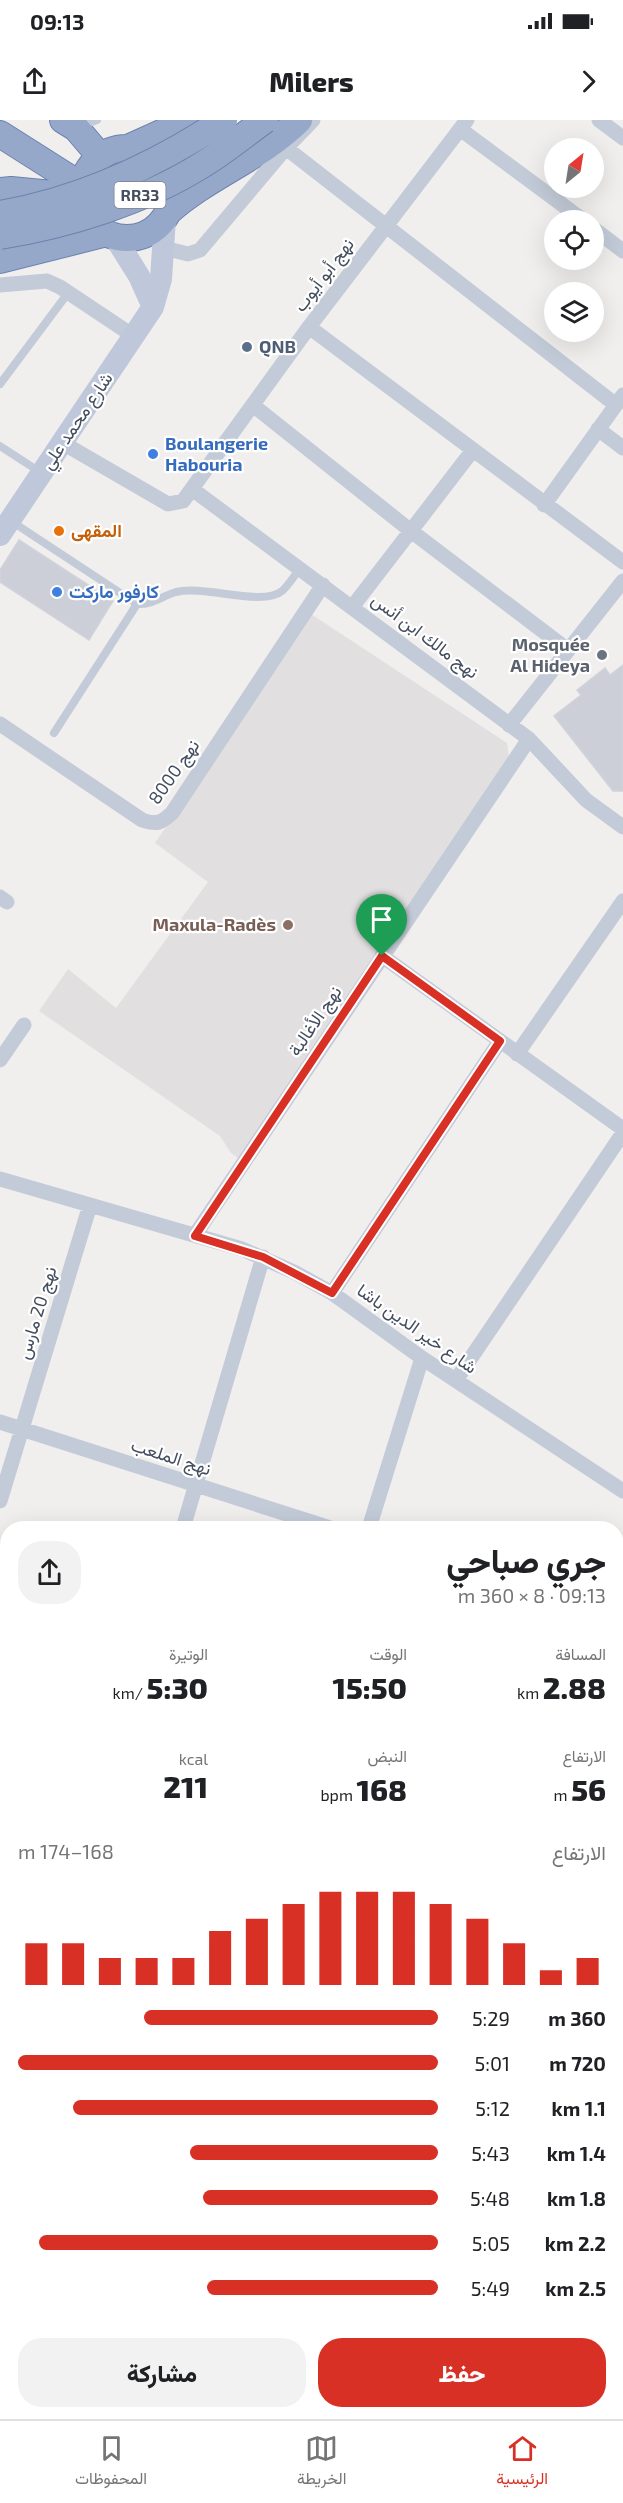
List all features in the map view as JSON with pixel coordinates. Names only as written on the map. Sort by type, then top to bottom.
[{"type":"highway","points":[[110,235],[90,218],[82,191],[85,175],[99,155],[130,147],[190,120]]},
{"type":"highway","name":"RR33","points":[[0,214],[64,197],[125,176],[182,148],[224,120]]},
{"type":"highway","name":"RR33","points":[[0,236],[28,232],[72,219],[154,190],[201,165],[265,120]]},
{"type":"highway","points":[[0,261],[110,235],[128,238],[142,236],[155,228],[185,197],[267,145],[299,120]]},
{"type":"highway","points":[[79,123],[99,155]]},
{"type":"highway","points":[[0,134],[82,191]]},
{"type":"highway","points":[[130,147],[153,156],[166,170],[172,187],[167,215]]},
{"type":"highway","points":[[0,191],[82,191]]},
{"type":"main road","name":"شارع محمد علي","points":[[5,527],[135,338],[153,307],[161,279],[167,215]]},
{"type":"main road","points":[[110,235],[140,276],[153,307]]},
{"type":"street","points":[[164,248],[176,253],[188,254],[200,250],[286,148],[313,120]]},
{"type":"street","points":[[599,120],[623,138]]},
{"type":"street","points":[[463,124],[570,210]]},
{"type":"street","name":"نهج أبو أيوب","points":[[62,442],[168,504],[178,504],[192,489],[309,327],[463,124]]},
{"type":"street","points":[[286,148],[385,227],[620,400],[544,505]]},
{"type":"street","points":[[604,237],[623,251]]},
{"type":"street","points":[[0,285],[47,281],[135,338]]},
{"type":"street","points":[[309,327],[623,562]]},
{"type":"street","points":[[254,406],[411,531],[568,650]]},
{"type":"street","points":[[598,429],[623,448]]},
{"type":"street","points":[[352,606],[473,450]]},
{"type":"street","name":"نهج مالك ابن أنس","points":[[192,489],[529,739],[586,800],[623,828]]},
{"type":"street","points":[[509,725],[623,581]]},
{"type":"street","name":"نهج 8000","points":[[0,724],[142,820],[154,824],[162,822],[172,813],[323,585]]},
{"type":"street","name":"نهج الأغالبة","points":[[195,1236],[529,739]]},
{"type":"street","points":[[517,1054],[623,901]]},
{"type":"street","points":[[382,956],[623,1131],[456,1380]]},
{"type":"street","points":[[0,1060],[24,1025]]},
{"type":"street","points":[[332,1293],[500,1041]]},
{"type":"street","name":"شارع خير الدين باشا","points":[[0,1179],[263,1257],[332,1293],[422,1358],[623,1491]]},
{"type":"street","name":"نهج 20 مارس","points":[[0,1501],[90,1205]]},
{"type":"street","points":[[185,1521],[263,1257]]},
{"type":"street","points":[[371,1521],[422,1358]]},
{"type":"street","name":"نهج الملعب","points":[[0,1422],[308,1521]]},
{"type":"lane","points":[[0,384],[68,293]]},
{"type":"lane","points":[[0,446],[41,473]]},
{"type":"lane","points":[[5,527],[137,604],[148,604],[176,592],[206,590],[247,597],[265,597],[280,593],[299,570]]},
{"type":"lane","points":[[54,733],[137,604]]},
{"type":"shaded area","name":"Maxula-Radès","points":[[311,614],[507,743],[509,758],[245,1163],[231,1153],[220,1136],[39,1011],[68,969],[116,1008],[208,882],[155,843]]},
{"type":"building","name":"كارفور ماركت","points":[[19,540],[113,601],[89,640],[0,582],[0,570]]},
{"type":"building","points":[[623,665],[623,791],[613,791],[554,716],[581,695],[577,690],[605,668],[610,675]]},
{"type":"place","name":"QNB","points":[[247,347]]},
{"type":"place","name":"Boulangerie Habouria","points":[[153,454]]},
{"type":"place","name":"المقهى","points":[[59,531]]},
{"type":"place","name":"كارفور ماركت","points":[[57,592]]},
{"type":"place","name":"Mosquée Al Hideya","points":[[602,655]]},
{"type":"place","name":"Maxula-Radès","points":[[288,925]]},
{"type":"route","points":[[382,956],[500,1041],[332,1293],[263,1257],[195,1236],[382,956]]}]
